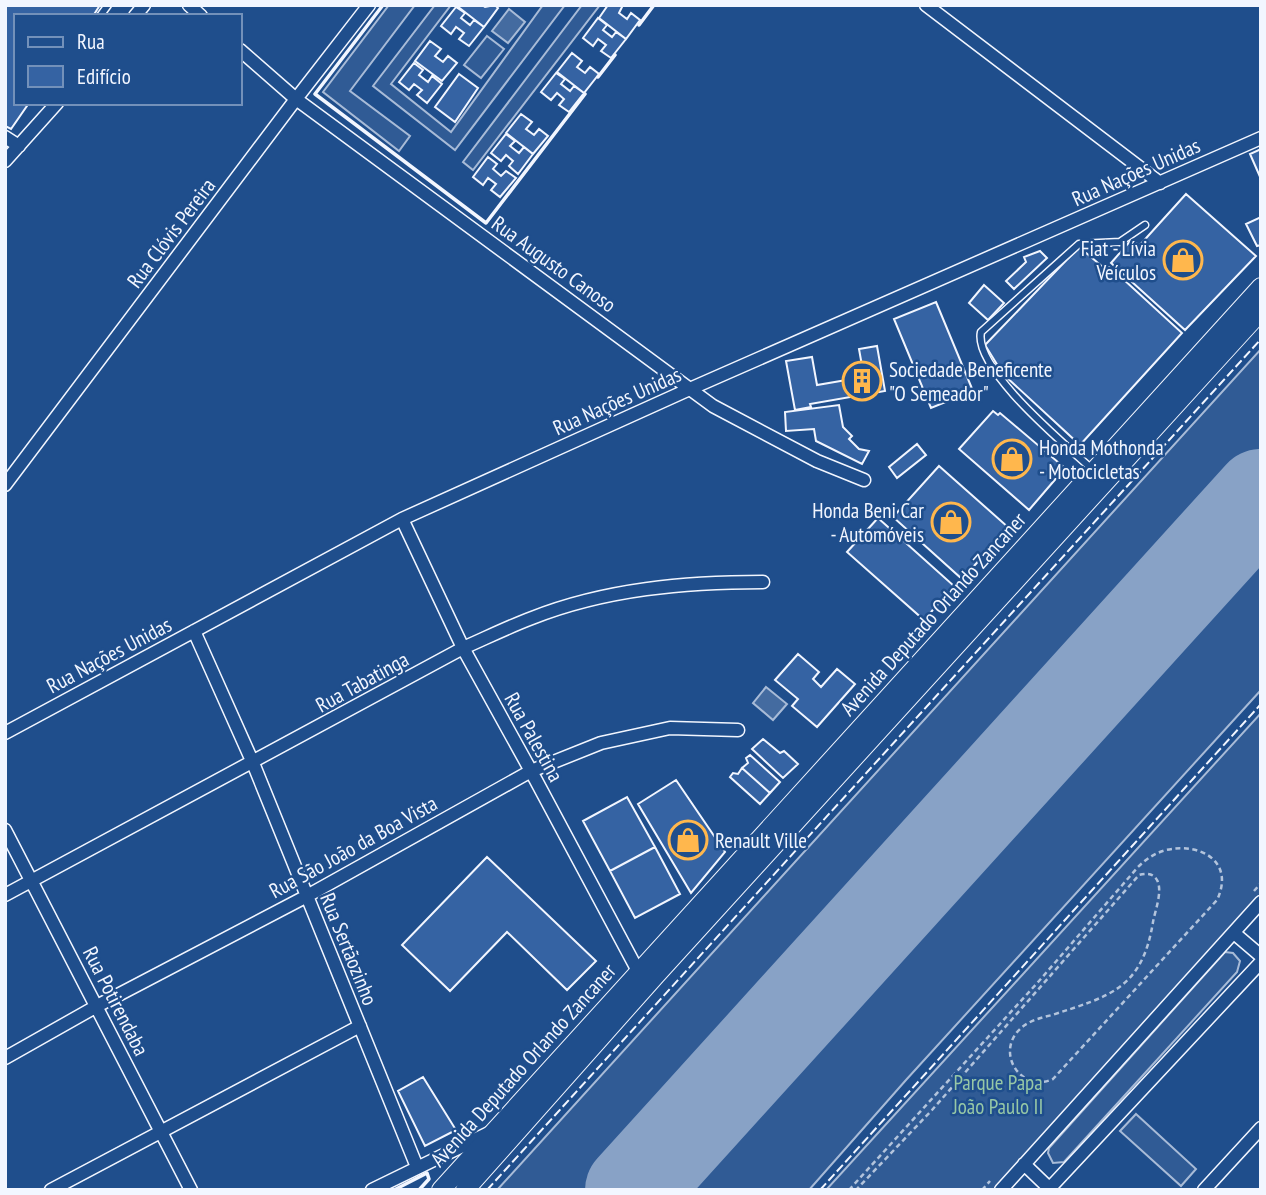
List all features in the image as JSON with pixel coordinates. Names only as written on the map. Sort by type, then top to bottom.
[{"type":"main road","name":"Avenida Deputado Orlando Zancaner","points":[[672,946],[1261,287]]},
{"type":"main road","name":"Avenida Deputado Orlando Zancaner","points":[[465,1190],[643,977],[1261,311]]},
{"type":"main road","name":"Avenida Deputado Orlando Zancaner","points":[[441,1190],[494,1130],[616,1008]]},
{"type":"street","name":"Rua Clóvis Pereira","points":[[5,485],[369,5]]},
{"type":"street","points":[[926,5],[1160,183]]},
{"type":"street","name":"Rua Augusto Canoso","points":[[242,52],[296,99],[713,406],[817,461],[864,480]]},
{"type":"street","points":[[5,161],[55,105]]},
{"type":"street","points":[[5,137],[19,146]]},
{"type":"street","name":"Rua Nações Unidas","points":[[5,733],[402,519],[692,388],[1261,138]]},
{"type":"street","name":"Rua Palestina","points":[[402,519],[463,648],[643,977]]},
{"type":"street","name":"Rua Tabatinga","points":[[5,895],[463,648],[533,617],[613,594],[713,582],[763,582]]},
{"type":"street","name":"Rua Sertãozinho","points":[[194,631],[253,763],[417,1167]]},
{"type":"street","name":"Rua São João da Boa Vista","points":[[5,1058],[97,1006],[307,896],[531,771],[601,743],[670,728],[738,730]]},
{"type":"street","name":"Rua Potirendaba","points":[[5,830],[191,1190]]},
{"type":"street","points":[[1001,1190],[1261,902]]},
{"type":"street","points":[[1234,933],[1261,956]]},
{"type":"street","points":[[1024,1164],[1050,1189],[1261,962]]},
{"type":"street","points":[[51,1190],[360,1026]]},
{"type":"street","points":[[1204,1190],[1261,1128]]},
{"type":"street","points":[[372,1190],[494,1130]]},
{"type":"street","points":[[452,1149],[463,1156],[464,1166]]},
{"type":"lane","points":[[1094,471],[1008,390],[981,345],[980,336],[1079,244],[1120,242],[1145,225]]},
{"type":"path","points":[[849,1190],[1039,981],[1138,867],[1153,855],[1175,849],[1202,851],[1217,862],[1223,877],[1217,900],[1059,1074],[1040,1083],[1028,1081],[1018,1074],[1010,1056],[1015,1035],[1029,1023],[1104,998],[1130,978],[1143,961],[1149,945],[1160,887],[1156,877],[1150,874],[1139,875],[949,1090],[856,1190]]},
{"type":"shaded area","points":[[389,5],[415,5],[350,91],[410,136],[399,151],[323,92]]},
{"type":"shaded area","points":[[435,5],[451,5],[391,84],[451,132],[543,5],[565,5],[455,150],[373,86]]},
{"type":"shaded area","points":[[582,5],[600,5],[473,170],[463,162]]},
{"type":"shaded area","points":[[509,9],[525,22],[508,43],[492,31]]},
{"type":"shaded area","points":[[487,36],[504,49],[481,78],[464,65]]},
{"type":"shaded area","points":[[1261,349],[1261,459],[600,1190],[497,1190]]},
{"type":"shaded area","points":[[1261,531],[1261,690],[809,1190],[661,1190]]},
{"type":"shaded area","points":[[766,687],[787,704],[773,720],[753,703]]},
{"type":"shaded area","name":"Parque Papa João Paulo II","points":[[1261,713],[1261,895],[995,1190],[826,1190]]},
{"type":"shaded area","points":[[1225,952],[1233,953],[1240,961],[1237,972],[1064,1162],[1053,1163],[1048,1153],[1049,1148]]},
{"type":"shaded area","points":[[1136,1114],[1196,1169],[1181,1186],[1120,1131]]},
{"type":"building","points":[[5,5],[100,5],[94,14],[14,14],[14,105],[28,105],[11,129],[5,126]]},
{"type":"building","points":[[495,5],[498,8],[484,27],[457,6]]},
{"type":"building","points":[[608,5],[623,5],[619,13],[627,19],[631,13],[640,20],[626,39],[599,18]]},
{"type":"building","points":[[456,7],[465,13],[461,18],[470,25],[474,20],[484,27],[469,46],[459,39],[464,33],[456,27],[451,34],[441,26]]},
{"type":"building","points":[[598,18],[607,25],[603,30],[612,37],[616,32],[626,39],[611,58],[601,51],[606,45],[598,39],[593,46],[583,38]]},
{"type":"building","points":[[430,41],[441,49],[435,56],[443,62],[448,56],[457,63],[442,81],[415,61]]},
{"type":"building","points":[[572,53],[582,61],[577,67],[585,73],[590,67],[599,74],[584,93],[557,72]]},
{"type":"building","points":[[414,63],[423,70],[419,75],[428,82],[432,76],[442,84],[427,103],[417,95],[422,90],[414,84],[409,90],[399,82]]},
{"type":"building","points":[[556,73],[565,79],[561,84],[570,91],[574,86],[584,93],[569,112],[559,105],[564,99],[557,93],[551,100],[541,92]]},
{"type":"building","points":[[459,74],[478,88],[455,122],[435,107]]},
{"type":"building","points":[[521,114],[532,122],[526,129],[534,135],[539,129],[548,136],[533,154],[506,133]]},
{"type":"building","points":[[506,134],[515,141],[510,146],[519,153],[524,147],[533,154],[518,174],[509,166],[513,161],[506,155],[501,161],[491,153]]},
{"type":"building","points":[[1261,149],[1261,179],[1250,154]]},
{"type":"building","points":[[488,157],[497,164],[493,169],[501,176],[506,171],[516,178],[500,197],[491,190],[496,184],[488,178],[483,185],[473,177]]},
{"type":"building","name":"Fiat - Lívia Veículos","points":[[1186,194],[1256,256],[1185,330],[1111,263],[1132,239],[1139,246]]},
{"type":"building","points":[[1261,217],[1261,245],[1257,246],[1246,224]]},
{"type":"building","points":[[1079,247],[1104,268],[1109,267],[1182,333],[1080,445],[1003,374],[985,345]]},
{"type":"building","points":[[1040,251],[1047,258],[1014,289],[1006,281],[1026,262],[1024,257]]},
{"type":"building","points":[[984,285],[1004,303],[988,320],[969,303]]},
{"type":"building","points":[[936,302],[973,391],[931,408],[894,319]]},
{"type":"building","name":"Sociedade Beneficente \"O Semeador\"","points":[[877,346],[885,391],[810,404],[811,407],[795,410],[786,361],[812,357],[817,385],[864,377],[859,349]]},
{"type":"building","points":[[839,405],[843,427],[852,436],[849,439],[859,449],[869,451],[862,464],[816,441],[814,429],[786,431],[785,412]]},
{"type":"building","name":"Honda Mothonda - Motocicletas","points":[[993,411],[998,415],[1000,413],[1065,468],[1029,510],[959,449]]},
{"type":"building","points":[[917,444],[926,455],[897,478],[889,467]]},
{"type":"building","name":"Honda Beni Car - Automóveis","points":[[939,466],[1009,528],[962,579],[893,517]]},
{"type":"building","points":[[878,518],[954,586],[924,620],[847,552]]},
{"type":"building","points":[[798,654],[819,672],[813,679],[821,687],[837,669],[855,684],[817,727],[792,706],[798,699],[775,680]]},
{"type":"building","points":[[763,739],[780,753],[784,751],[798,764],[783,778],[752,749]]},
{"type":"building","points":[[750,755],[780,782],[770,793],[742,768],[748,763],[746,758]]},
{"type":"building","points":[[742,768],[770,793],[760,804],[730,777],[733,773],[738,774]]},
{"type":"building","points":[[676,780],[725,852],[691,893],[638,804]]},
{"type":"building","points":[[627,797],[655,847],[610,871],[583,821]]},
{"type":"building","points":[[655,847],[680,894],[635,918],[610,871]]},
{"type":"building","points":[[487,857],[596,961],[567,990],[507,932],[450,991],[402,945]]},
{"type":"building","points":[[423,1077],[456,1130],[425,1146],[398,1091]]},
{"type":"runway","points":[[632,1190],[1261,496]]},
{"type":"fence","points":[[487,1190],[1261,339]]},
{"type":"fence","points":[[820,1190],[1261,704]]},
{"type":"wall","points":[[383,5],[315,94],[486,223],[585,94]]},
{"type":"wall","points":[[639,25],[654,5]]},
{"type":"wall","points":[[598,77],[615,55]]},
{"type":"wall","points":[[394,1190],[427,1173],[429,1179],[419,1190]]},
{"type":"place","name":"Fiat - Lívia Veículos","points":[[1183,260]]},
{"type":"place","name":"Sociedade Beneficente \"O Semeador\"","points":[[862,381]]},
{"type":"place","name":"Honda Mothonda - Motocicletas","points":[[1012,459]]},
{"type":"place","name":"Honda Beni Car - Automóveis","points":[[951,522]]},
{"type":"place","name":"Renault Ville","points":[[688,840]]}]
